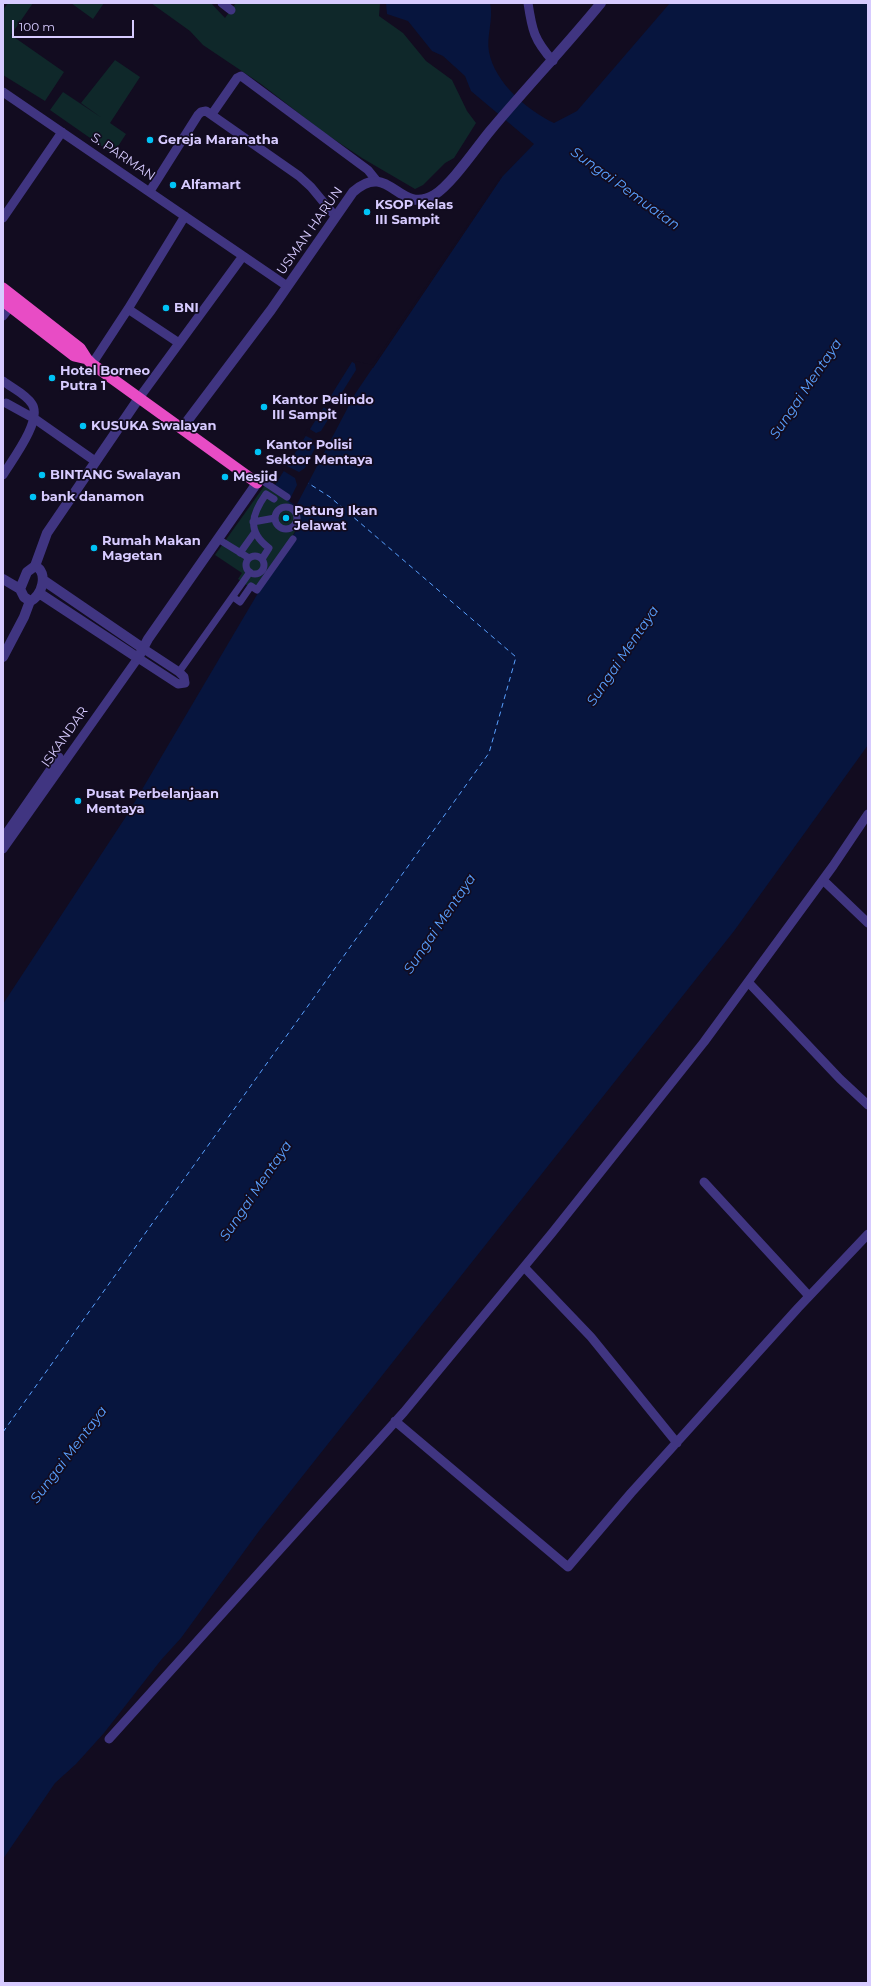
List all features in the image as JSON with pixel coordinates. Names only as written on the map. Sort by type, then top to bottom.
[{"type":"highway","points":[[3,288],[80,348],[89,361]]},
{"type":"highway","points":[[5,308],[74,356],[89,361],[139,398],[259,481]]},
{"type":"street","points":[[222,3],[231,10]]},
{"type":"street","points":[[528,3],[536,39],[540,47],[553,61]]},
{"type":"street","points":[[212,114],[237,78],[241,76],[368,170],[376,180],[388,185],[408,198],[416,201],[425,200],[436,194],[459,170],[601,3]]},
{"type":"street","name":"S. PARMAN","points":[[3,92],[288,286]]},
{"type":"street","points":[[150,191],[201,112],[206,111],[299,176],[311,187],[335,216]]},
{"type":"street","points":[[3,218],[62,132]]},
{"type":"street","name":"USMAN HARUN","points":[[182,428],[221,379],[353,192],[362,183],[376,180]]},
{"type":"street","points":[[89,361],[128,309],[185,216]]},
{"type":"street","points":[[20,589],[27,572],[35,566],[47,533],[95,460],[243,256]]},
{"type":"street","points":[[128,309],[179,343]]},
{"type":"street","points":[[3,381],[33,404],[35,419],[3,475]]},
{"type":"street","points":[[6,403],[35,419],[95,460]]},
{"type":"street","points":[[259,481],[287,497]]},
{"type":"street","name":"ISKANDAR","points":[[3,838],[148,639],[259,481]]},
{"type":"street","points":[[262,559],[270,548],[260,540],[255,532],[253,522],[256,508],[266,494],[274,499]]},
{"type":"street","points":[[253,522],[275,518]]},
{"type":"street","points":[[240,553],[255,532]]},
{"type":"street","points":[[218,539],[249,558],[254,556],[262,559]]},
{"type":"street","points":[[233,597],[240,602],[251,586],[257,590],[293,539]]},
{"type":"street","points":[[249,558],[246,567],[250,572],[257,574],[262,570],[264,565],[262,559]]},
{"type":"street","points":[[3,657],[24,617],[30,601],[39,593],[43,580],[41,571],[35,566]]},
{"type":"street","points":[[179,672],[250,572]]},
{"type":"street","points":[[3,579],[20,589],[24,597],[30,601]]},
{"type":"street","points":[[39,593],[172,681],[178,684],[185,683],[184,677],[179,672],[141,648],[43,580]]},
{"type":"street","name":"ISKANDAR","points":[[3,849],[135,656]]},
{"type":"street","points":[[109,1740],[396,1421],[524,1267],[699,1048],[823,880],[868,814]]},
{"type":"street","points":[[823,880],[868,923]]},
{"type":"street","points":[[748,982],[840,1079],[868,1105]]},
{"type":"street","points":[[704,1182],[809,1296]]},
{"type":"street","points":[[396,1421],[568,1567],[631,1493],[809,1296],[868,1234]]},
{"type":"street","points":[[524,1267],[596,1342],[677,1443]]},
{"type":"green space","points":[[8,3],[33,3],[11,35],[64,72],[45,101],[3,75],[3,10]]},
{"type":"green space","points":[[71,3],[104,3],[93,19]]},
{"type":"green space","points":[[151,3],[211,3],[225,18],[236,3],[380,3],[379,16],[403,33],[426,61],[452,80],[467,111],[476,123],[454,158],[445,163],[423,185],[415,189],[362,158],[323,132],[261,84],[203,45],[190,31]]},
{"type":"green space","points":[[115,60],[140,77],[110,123],[126,134],[113,154],[50,110],[63,92],[102,118],[81,103]]},
{"type":"green space","points":[[265,485],[294,506],[301,516],[301,522],[300,526],[293,535],[296,539],[258,593],[238,579],[242,573],[215,555]]},
{"type":"water","points":[[386,3],[490,3],[491,15],[488,46],[492,63],[505,85],[523,103],[533,111],[554,123],[577,111],[670,3],[868,3],[868,745],[734,931],[259,1531],[181,1638],[161,1660],[104,1733],[76,1764],[55,1783],[3,1859],[3,1004],[127,815],[258,593],[296,538],[293,536],[301,523],[300,511],[287,501],[290,495],[275,485],[352,362],[373,368],[502,177],[534,144],[471,91],[465,76],[443,56],[432,51],[408,21],[387,14]]},
{"type":"pier","points":[[501,176],[502,177],[355,394],[296,506],[289,501],[297,485],[295,478],[282,470],[285,465],[299,472],[305,468],[315,448],[312,439],[304,435],[308,428],[316,433],[321,431],[329,418],[328,410],[322,406],[326,400],[331,404],[336,402],[356,370],[355,364],[351,360],[372,365]]},
{"type":"ferry route","points":[[3,1432],[489,753],[516,657],[330,497],[308,483]]},
{"type":"place","name":"Gereja Maranatha","points":[[150,140]]},
{"type":"place","name":"Alfamart","points":[[173,185]]},
{"type":"place","name":"KSOP Kelas III Sampit","points":[[367,212]]},
{"type":"place","name":"BNI","points":[[166,308]]},
{"type":"place","name":"Hotel Borneo Putra 1","points":[[52,378]]},
{"type":"place","name":"Kantor Pelindo III Sampit","points":[[264,407]]},
{"type":"place","name":"KUSUKA Swalayan","points":[[83,426]]},
{"type":"place","name":"Kantor Polisi Sektor Mentaya","points":[[258,452]]},
{"type":"place","name":"BINTANG Swalayan","points":[[42,475]]},
{"type":"place","name":"Mesjid","points":[[225,477]]},
{"type":"place","name":"bank danamon","points":[[33,497]]},
{"type":"place","name":"Patung Ikan Jelawat","points":[[286,518]]},
{"type":"place","name":"Rumah Makan Magetan","points":[[94,548]]},
{"type":"place","name":"Pusat Perbelanjaan Mentaya","points":[[78,801]]},
{"type":"water label","name":"Sungai Pemuatan","points":[[625,189]]},
{"type":"water label","name":"Sungai Mentaya","points":[[806,389]]},
{"type":"water label","name":"Sungai Mentaya","points":[[623,656]]},
{"type":"water label","name":"Sungai Mentaya","points":[[440,924]]},
{"type":"water label","name":"Sungai Mentaya","points":[[256,1191]]},
{"type":"water label","name":"Sungai Mentaya","points":[[69,1455]]}]
